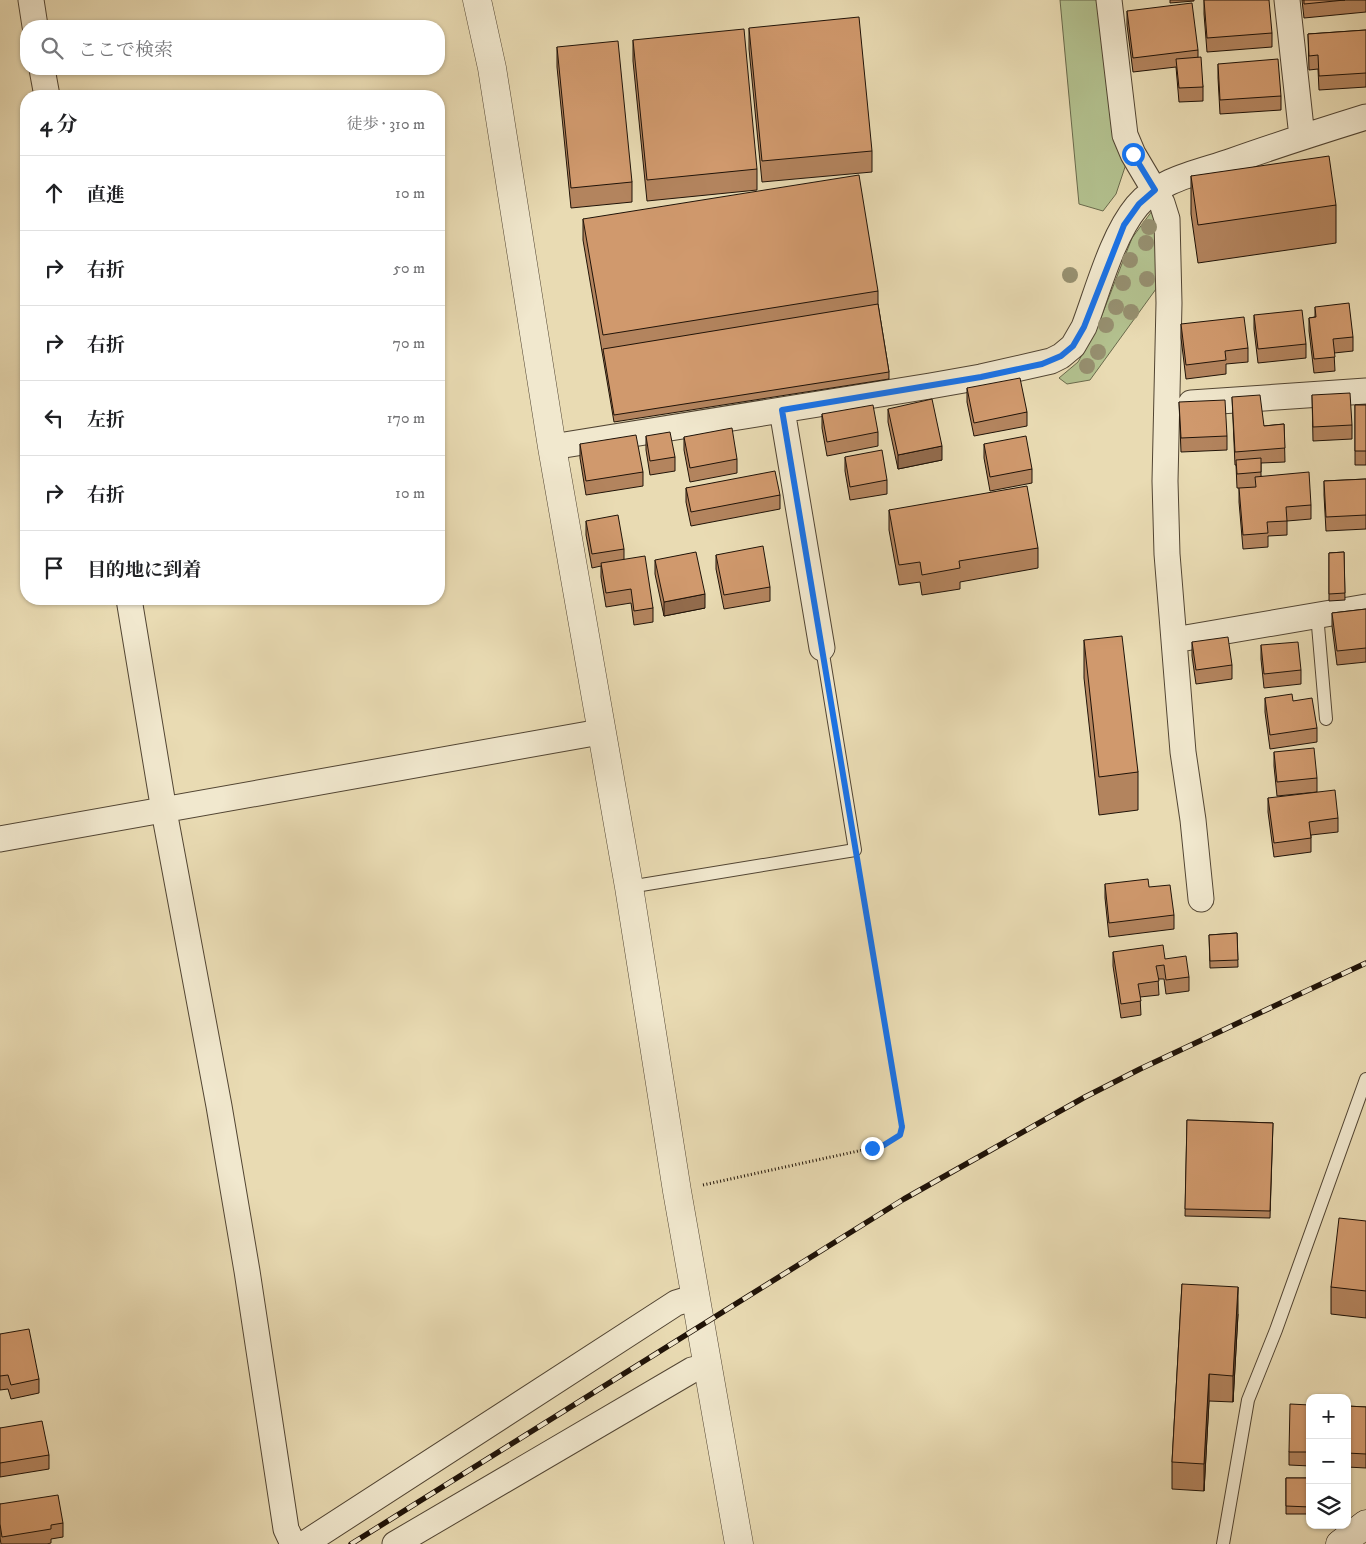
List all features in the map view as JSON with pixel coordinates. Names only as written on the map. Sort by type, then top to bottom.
[{"type":"street","points":[[31,0],[34,20]]},
{"type":"street","points":[[477,0],[492,68],[552,447],[600,732],[629,888],[677,1191],[739,1544]]},
{"type":"street","points":[[1109,0],[1125,135],[1133,154],[1162,203],[1167,219],[1168,304],[1165,481],[1167,554],[1183,752],[1193,820],[1201,899]]},
{"type":"street","points":[[1288,0],[1302,137]]},
{"type":"street","points":[[43,75],[46,90]]},
{"type":"street","points":[[552,447],[981,377],[1042,364],[1061,356],[1073,346],[1084,327],[1124,225],[1139,204],[1155,190],[1177,180],[1366,117]]},
{"type":"street","points":[[1167,403],[1366,391]]},
{"type":"street","points":[[782,410],[822,648]]},
{"type":"street","points":[[130,605],[164,811],[237,1213],[286,1529],[293,1544]]},
{"type":"street","points":[[1174,640],[1366,607]]},
{"type":"street","points":[[0,839],[600,732]]},
{"type":"street","points":[[304,1544],[676,1304],[696,1297]]},
{"type":"street","points":[[395,1544],[692,1370],[708,1366]]},
{"type":"street","points":[[1340,1544],[1366,1524]]},
{"type":"lane","points":[[1317,614],[1326,719]]},
{"type":"lane","points":[[629,888],[855,850],[822,648]]},
{"type":"lane","points":[[1223,1544],[1248,1400],[1276,1330],[1366,1079]]},
{"type":"path","points":[[677,1191],[884,1145],[900,1135],[902,1127],[855,850]]},
{"type":"green space","points":[[1060,0],[1099,0],[1126,164],[1116,194],[1103,211],[1079,204]]},
{"type":"green space","points":[[1152,211],[1161,215],[1156,289],[1090,380],[1067,384],[1059,378],[1078,362],[1087,346],[1100,320],[1132,238]]},
{"type":"building","points":[[1204,0],[1269,0],[1272,33],[1207,38]]},
{"type":"building","points":[[1304,0],[1345,0],[1304,4]]},
{"type":"building","points":[[1192,3],[1198,50],[1133,58],[1127,11]]},
{"type":"building","points":[[859,17],[872,151],[762,161],[749,28]]},
{"type":"building","points":[[744,29],[757,169],[647,180],[633,40]]},
{"type":"building","points":[[1366,30],[1366,73],[1319,76],[1318,55],[1309,56],[1308,34]]},
{"type":"building","points":[[618,41],[632,182],[571,188],[557,47]]},
{"type":"building","points":[[1201,57],[1203,87],[1179,88],[1176,59]]},
{"type":"building","points":[[1278,59],[1281,96],[1220,100],[1218,64]]},
{"type":"building","points":[[1329,156],[1336,205],[1198,225],[1191,176]]},
{"type":"building","points":[[859,175],[878,291],[603,335],[583,219]]},
{"type":"building","points":[[1349,303],[1353,337],[1333,339],[1335,357],[1314,359],[1309,318],[1316,317],[1315,307]]},
{"type":"building","points":[[878,304],[889,372],[614,415],[603,349]]},
{"type":"building","points":[[1302,310],[1306,344],[1258,349],[1254,315]]},
{"type":"building","points":[[1244,317],[1248,348],[1225,351],[1226,360],[1186,365],[1181,324]]},
{"type":"building","points":[[1020,378],[1027,412],[974,423],[967,388]]},
{"type":"building","points":[[1350,393],[1352,425],[1313,427],[1312,395]]},
{"type":"building","points":[[1260,395],[1264,426],[1284,424],[1285,448],[1235,452],[1232,397]]},
{"type":"building","points":[[932,399],[942,446],[898,455],[888,409]]},
{"type":"building","points":[[1225,400],[1227,436],[1181,438],[1179,402]]},
{"type":"building","points":[[873,405],[878,432],[827,442],[822,414]]},
{"type":"building","points":[[1355,405],[1366,405],[1366,451],[1355,451]]},
{"type":"building","points":[[732,428],[737,459],[690,468],[684,437]]},
{"type":"building","points":[[670,432],[675,457],[650,461],[646,436]]},
{"type":"building","points":[[636,435],[643,472],[586,481],[580,444]]},
{"type":"building","points":[[1026,436],[1032,469],[990,477],[984,444]]},
{"type":"building","points":[[882,450],[887,480],[850,487],[845,457]]},
{"type":"building","points":[[1261,458],[1261,472],[1237,474],[1236,460]]},
{"type":"building","points":[[775,471],[780,495],[691,512],[686,488]]},
{"type":"building","points":[[1309,472],[1311,505],[1286,507],[1287,521],[1267,522],[1268,533],[1243,535],[1239,488],[1256,487],[1255,477]]},
{"type":"building","points":[[1366,479],[1366,515],[1326,517],[1324,481]]},
{"type":"building","points":[[1027,486],[1038,548],[959,561],[960,568],[922,575],[920,562],[899,565],[889,510]]},
{"type":"building","points":[[618,515],[624,549],[592,554],[586,521]]},
{"type":"building","points":[[763,546],[770,587],[724,595],[716,555]]},
{"type":"building","points":[[696,552],[705,594],[664,602],[655,560]]},
{"type":"building","points":[[1344,552],[1345,593],[1329,594],[1329,553]]},
{"type":"building","points":[[645,556],[653,608],[634,611],[631,589],[606,593],[601,563]]},
{"type":"building","points":[[1366,609],[1366,648],[1337,651],[1332,613]]},
{"type":"building","points":[[1122,636],[1138,772],[1099,777],[1084,640]]},
{"type":"building","points":[[1228,637],[1232,665],[1196,670],[1192,642]]},
{"type":"building","points":[[1298,642],[1301,670],[1264,674],[1261,645]]},
{"type":"building","points":[[1292,694],[1293,701],[1312,698],[1317,728],[1270,735],[1265,698]]},
{"type":"building","points":[[1314,748],[1317,778],[1277,782],[1274,752]]},
{"type":"building","points":[[1335,790],[1338,818],[1309,822],[1311,838],[1274,843],[1268,798]]},
{"type":"building","points":[[1148,879],[1149,887],[1170,885],[1174,915],[1109,923],[1105,884]]},
{"type":"building","points":[[1237,933],[1238,960],[1210,961],[1209,935]]},
{"type":"building","points":[[1163,945],[1165,959],[1186,956],[1189,977],[1166,980],[1164,965],[1156,966],[1159,981],[1138,984],[1141,1001],[1121,1004],[1113,952]]},
{"type":"building","points":[[1187,1120],[1273,1123],[1270,1211],[1185,1209]]},
{"type":"building","points":[[1339,1218],[1366,1221],[1366,1291],[1331,1287]]},
{"type":"building","points":[[1182,1284],[1238,1287],[1233,1376],[1209,1374],[1204,1464],[1172,1462]]},
{"type":"building","points":[[29,1329],[39,1379],[11,1385],[8,1375],[0,1376],[0,1334]]},
{"type":"building","points":[[1290,1404],[1306,1405],[1306,1452],[1289,1452]]},
{"type":"building","points":[[1351,1406],[1366,1407],[1366,1454],[1351,1453]]},
{"type":"building","points":[[42,1421],[49,1455],[0,1463],[0,1428]]},
{"type":"building","points":[[1286,1478],[1306,1478],[1306,1507],[1286,1506]]},
{"type":"building","points":[[58,1495],[63,1523],[51,1525],[51,1529],[2,1537],[0,1504]]},
{"type":"railway","points":[[351,1544],[904,1199],[1085,1097],[1140,1069],[1366,963]]},
{"type":"route","points":[[872,1148],[884,1145],[900,1135],[902,1127],[782,410],[981,377],[1042,364],[1068,352],[1084,327],[1124,225],[1139,204],[1155,190],[1133,154]]}]
